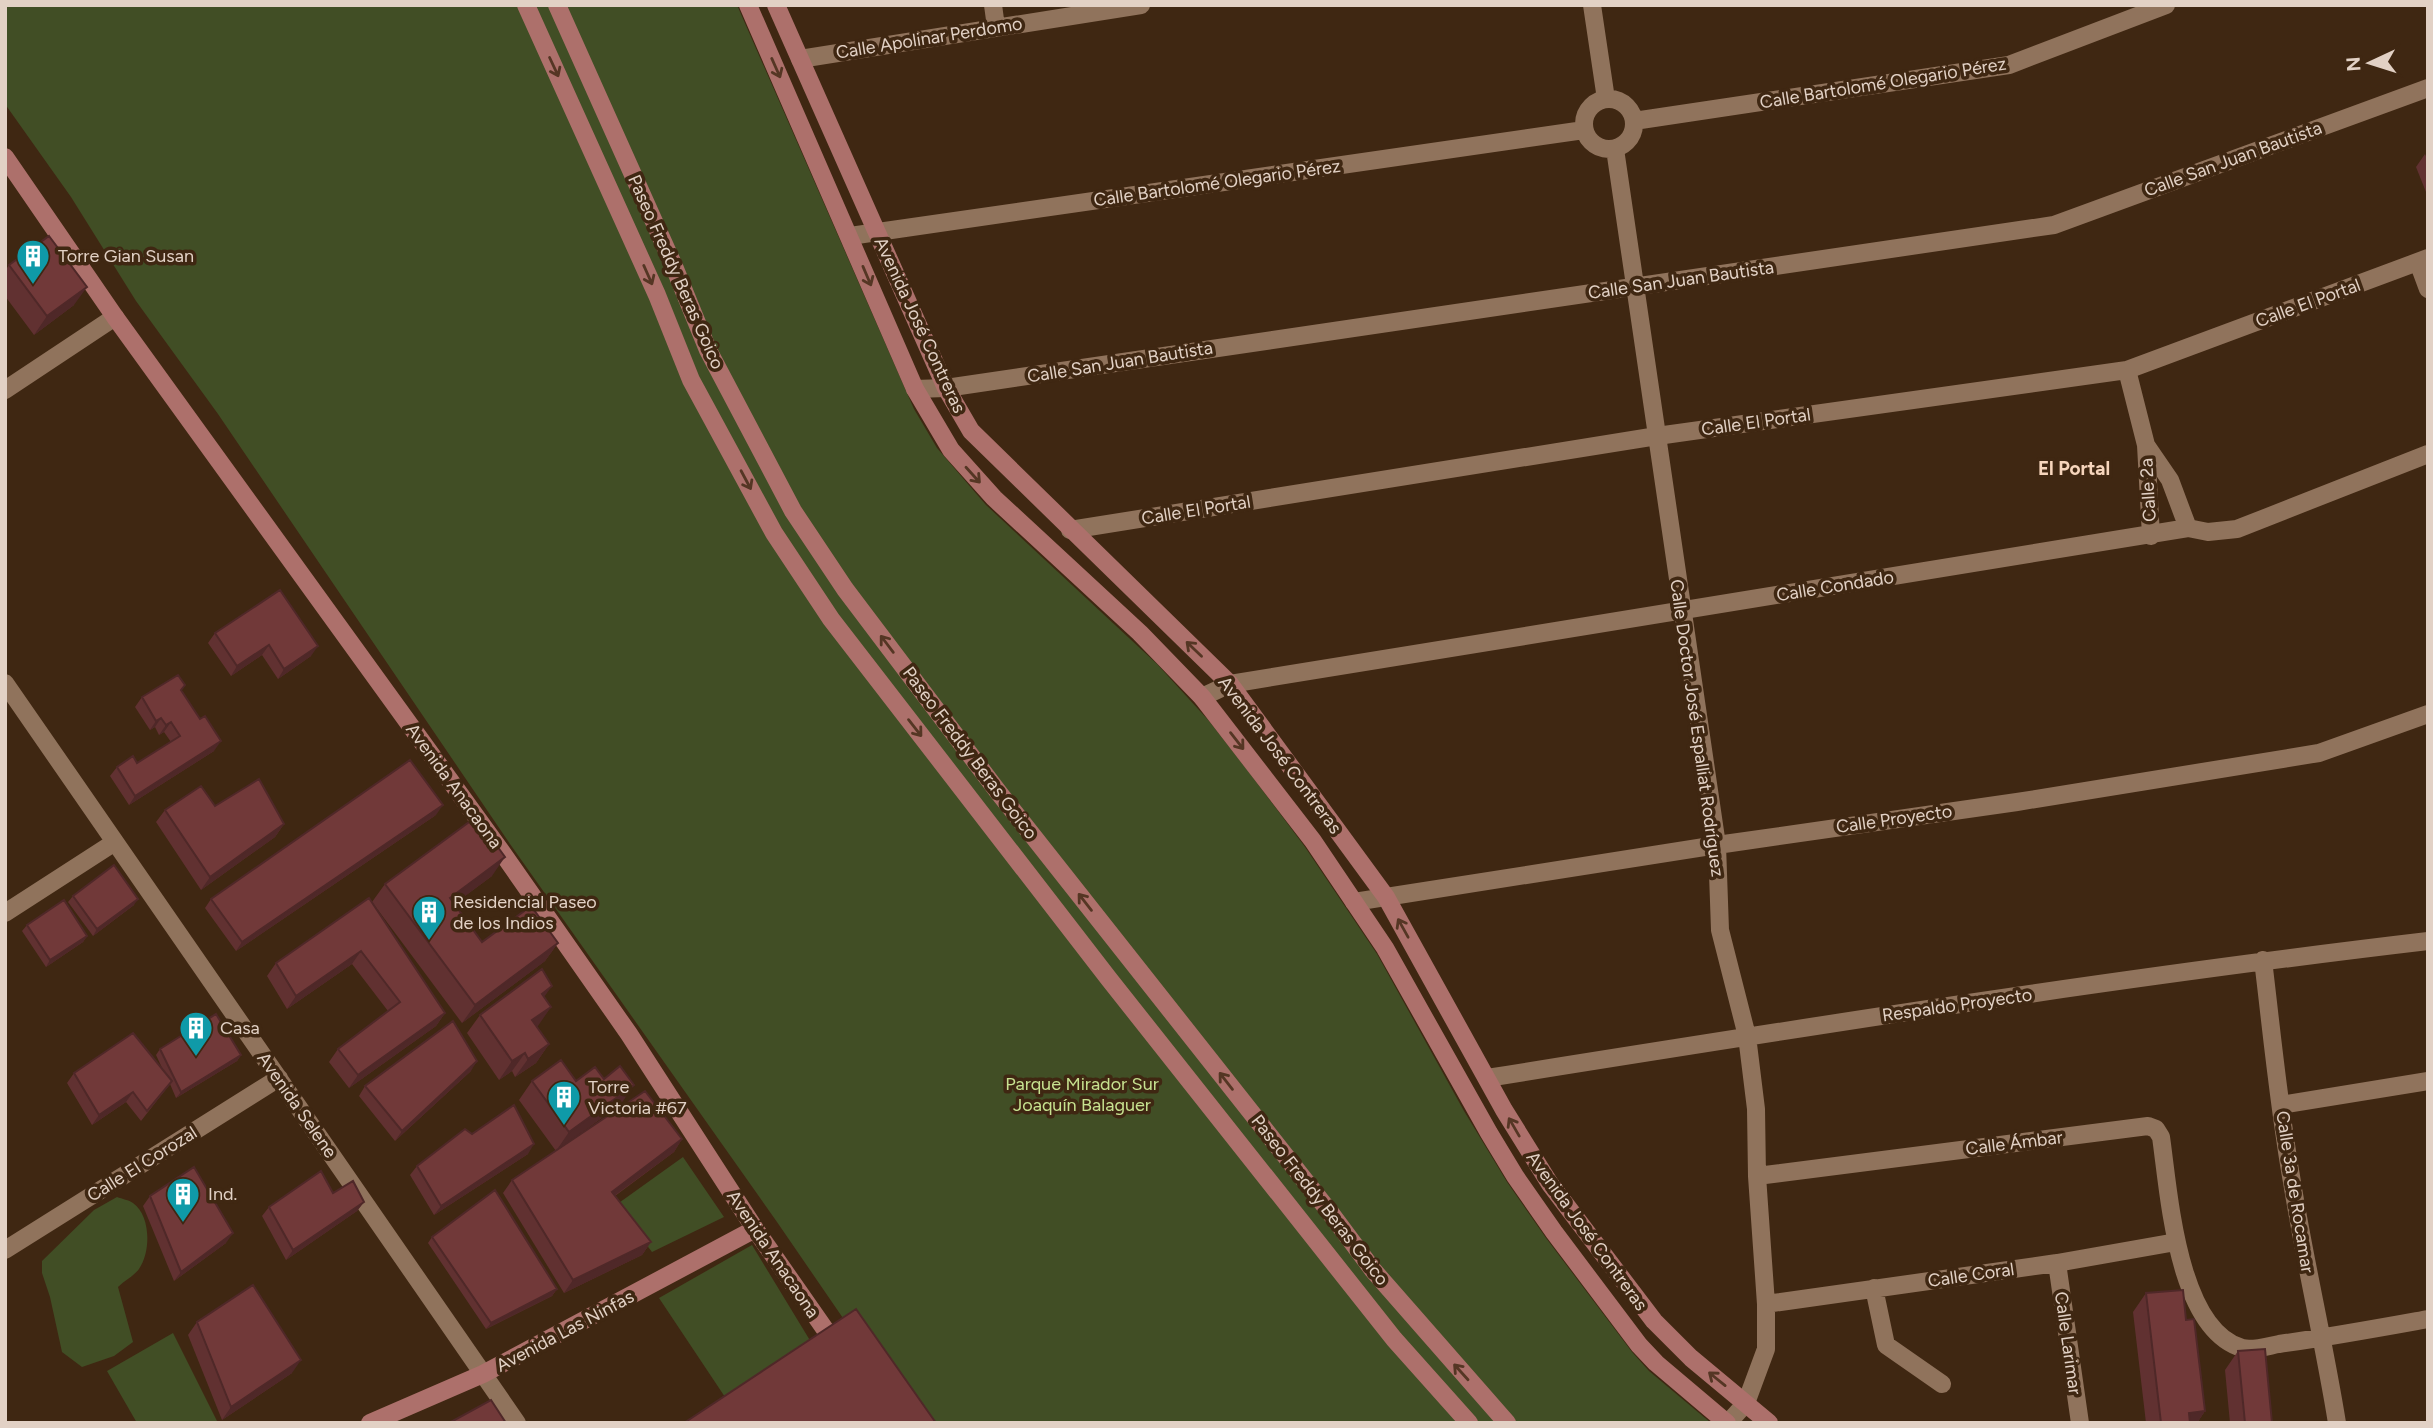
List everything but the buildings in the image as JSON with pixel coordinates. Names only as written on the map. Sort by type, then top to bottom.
[{"type":"main road","name":"Paseo Freddy Beras Goico","points":[[526,5],[657,295],[691,380],[774,533],[831,619],[1394,1339],[1469,1423]]},
{"type":"main road","name":"Paseo Freddy Beras Goico","points":[[557,5],[673,264],[708,350],[793,511],[845,589],[999,793],[1329,1210],[1373,1270],[1507,1423]]},
{"type":"main road","name":"Avenida José Contreras","points":[[748,5],[915,389],[950,450],[994,498],[1140,633],[1202,697],[1313,841],[1385,948],[1515,1176],[1554,1232],[1639,1345],[1656,1363],[1728,1423]]},
{"type":"main road","name":"Avenida José Contreras","points":[[776,5],[946,388],[971,431],[1230,684],[1386,897],[1487,1078],[1550,1184],[1654,1321],[1691,1358],[1769,1423]]},
{"type":"main road","name":"Avenida Anacaona","points":[[5,157],[115,317],[509,862],[629,1034],[755,1229],[850,1366]]},
{"type":"main road","points":[[1151,1031],[1172,1013]]},
{"type":"main road","name":"Avenida Las Ninfas","points":[[370,1423],[483,1374],[755,1229]]},
{"type":"street","points":[[993,5],[996,27]]},
{"type":"street","name":"Calle Apolinar Perdomo","points":[[800,59],[1141,5]]},
{"type":"street","points":[[1592,5],[1606,99]]},
{"type":"street","name":"Calle Bartolomé Olegario Pérez","points":[[1634,121],[2009,65],[2166,5]]},
{"type":"street","name":"Calle San Juan Bautista","points":[[915,389],[946,388],[2054,225],[2428,88]]},
{"type":"street","points":[[1606,99],[1624,104],[1634,121],[1630,138],[1615,149],[1596,146],[1584,130],[1587,112],[1606,99]]},
{"type":"street","name":"Calle Bartolomé Olegario Pérez","points":[[850,236],[1584,130]]},
{"type":"street","name":"Calle Doctor José Espalliat Rodríguez","points":[[1615,149],[1717,845],[1720,930],[1746,1036],[1756,1109],[1766,1349],[1746,1403],[1728,1423]]},
{"type":"street","points":[[2423,260],[2428,289]]},
{"type":"street","name":"Calle El Portal","points":[[1070,530],[1657,436],[2127,370],[2423,260]]},
{"type":"street","points":[[5,390],[115,317]]},
{"type":"street","name":"Calle 2a","points":[[2127,370],[2146,445],[2151,536]]},
{"type":"street","name":"Calle 2a","points":[[2146,445],[2170,480],[2188,528]]},
{"type":"street","name":"Calle Condado","points":[[1202,697],[1230,684],[2188,528],[2208,532],[2237,529],[2428,454]]},
{"type":"street","name":"Avenida Selene","points":[[5,683],[517,1423]]},
{"type":"street","name":"Calle Proyecto","points":[[1354,902],[1717,845],[2031,800],[2319,753],[2428,715]]},
{"type":"street","points":[[5,913],[115,842]]},
{"type":"street","name":"Respaldo Proyecto","points":[[1487,1078],[1746,1036],[2263,960],[2428,941]]},
{"type":"street","name":"Calle 3a de Rocamar","points":[[2263,960],[2291,1179],[2337,1423]]},
{"type":"street","name":"Calle El Corozal","points":[[5,1250],[279,1078]]},
{"type":"street","points":[[2281,1105],[2428,1081]]},
{"type":"street","name":"Calle Ámbar","points":[[1757,1176],[2148,1126],[2156,1129],[2161,1137],[2176,1242],[2191,1291],[2208,1320],[2224,1338],[2245,1349],[2323,1338],[2428,1318]]},
{"type":"street","name":"Calle Coral","points":[[1766,1304],[2057,1263],[2176,1242]]},
{"type":"street","name":"Calle Larimar","points":[[2057,1263],[2080,1423]]},
{"type":"street","points":[[1874,1288],[1886,1345],[1942,1384]]},
{"type":"green space","name":"Parque Mirador Sur Joaquín Balaguer","points":[[5,5],[737,5],[914,409],[937,448],[986,505],[1157,664],[1209,721],[1305,847],[1377,954],[1464,1111],[1507,1182],[1546,1238],[1632,1352],[1649,1371],[1711,1423],[915,1423],[777,1222],[510,844],[218,414],[136,301],[71,197],[5,104]]},
{"type":"green space","points":[[683,1157],[724,1217],[652,1252],[616,1205]]},
{"type":"green space","points":[[117,1197],[131,1202],[139,1209],[147,1234],[143,1262],[134,1274],[118,1287],[133,1342],[114,1356],[82,1367],[62,1352],[42,1273],[42,1261],[94,1210]]},
{"type":"green space","points":[[752,1245],[814,1347],[729,1403],[659,1298]]},
{"type":"green space","points":[[173,1333],[218,1423],[137,1423],[107,1371]]},
{"type":"place","name":"Torre Gian Susan","points":[[33,286]]},
{"type":"place","name":"Residencial Paseo de los Indios","points":[[429,942]]},
{"type":"place","name":"Casa","points":[[196,1058]]},
{"type":"place","name":"Torre Victoria #67","points":[[564,1127]]},
{"type":"place","name":"Ind.","points":[[183,1224]]},
{"type":"district","name":"El Portal","points":[[2074,468]]}]
